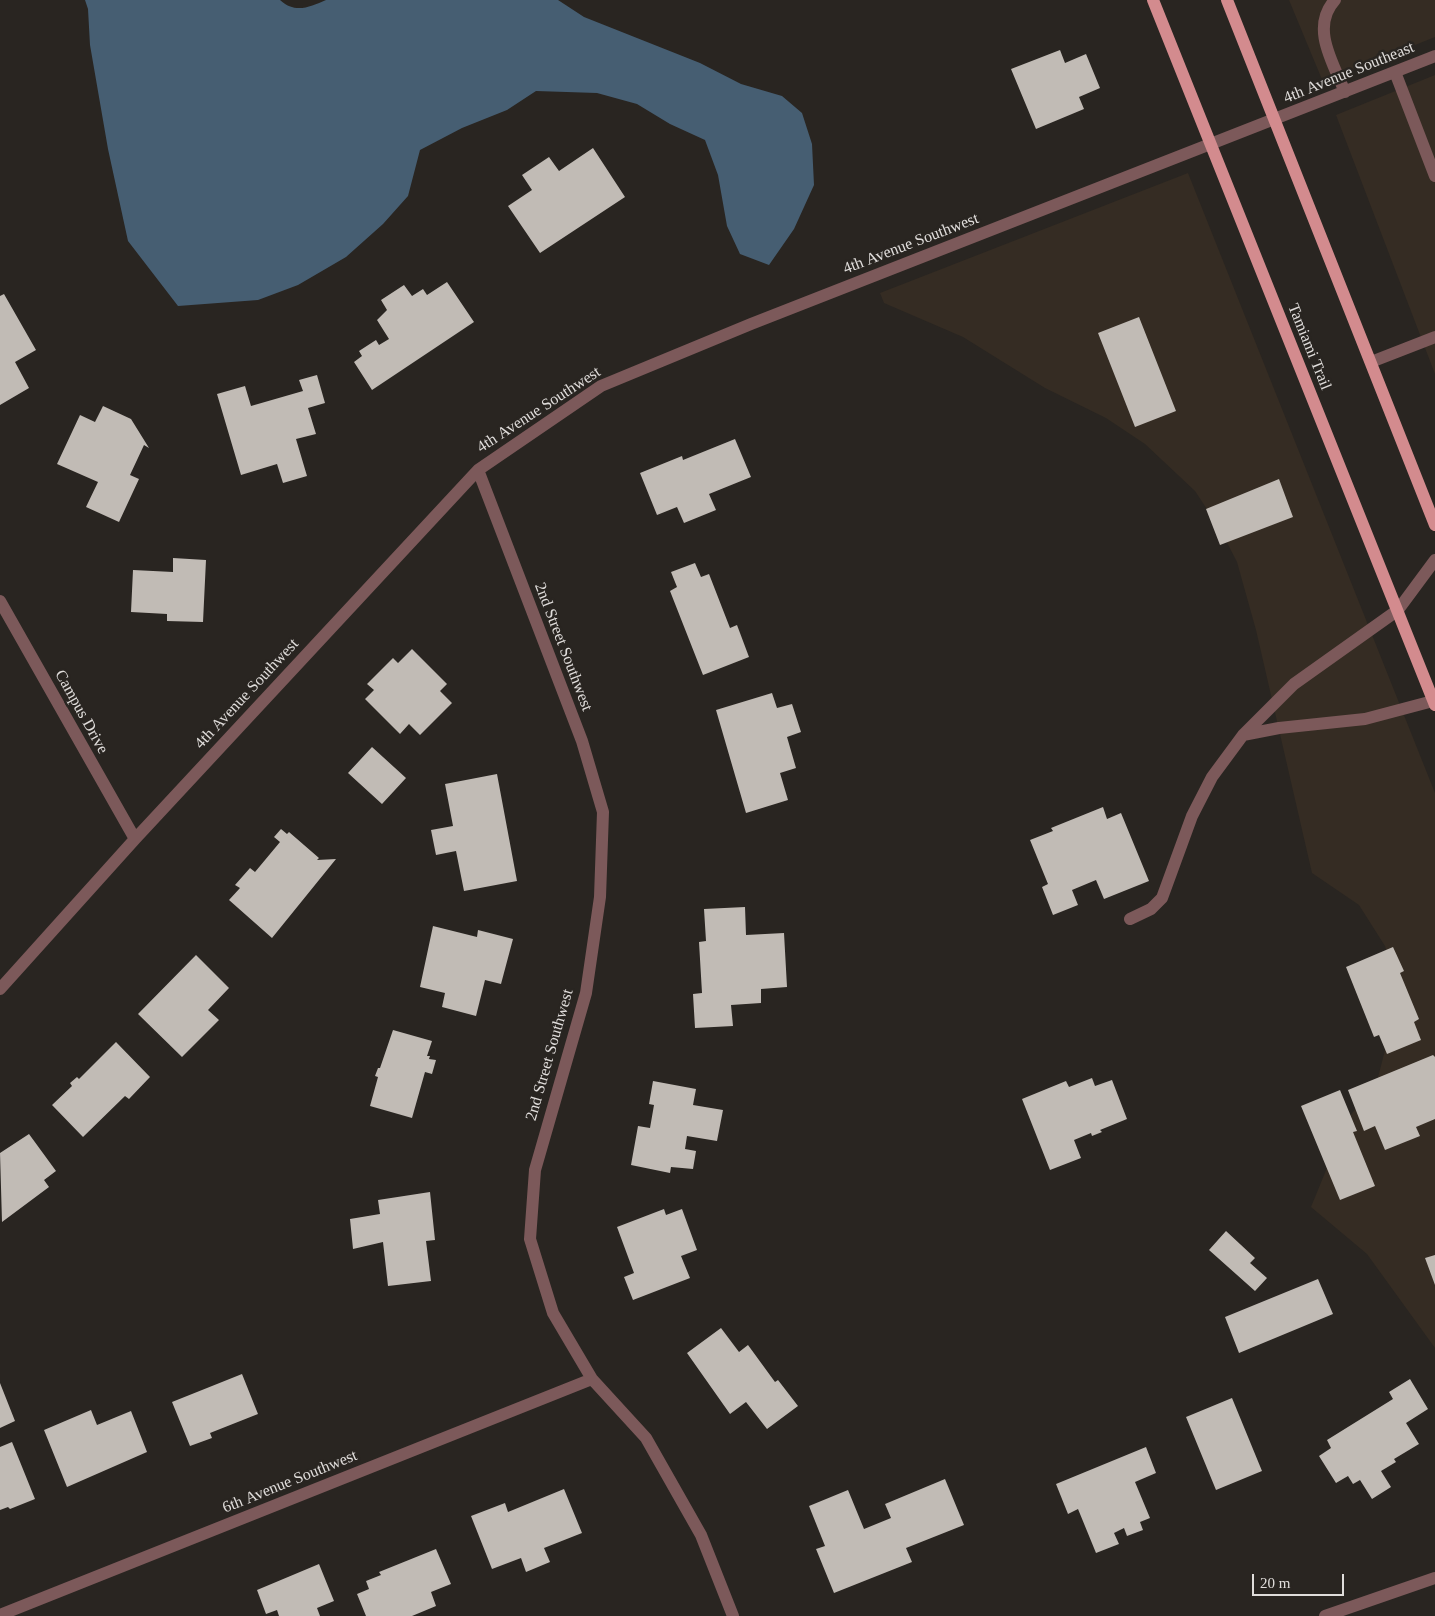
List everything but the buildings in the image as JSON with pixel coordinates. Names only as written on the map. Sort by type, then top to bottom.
[{"type":"main road","name":"Tamiami Trail","points":[[1154,0],[1210,145],[1434,703]]},
{"type":"main road","points":[[1227,0],[1435,525]]},
{"type":"street","points":[[1322,0],[1326,47],[1345,92]]},
{"type":"street","points":[[1324,15],[1335,0]]},
{"type":"street","name":"4th Avenue Southeast","points":[[1275,120],[1435,56]]},
{"type":"street","points":[[1395,72],[1435,176]]},
{"type":"street","name":"4th Avenue Southwest","points":[[0,989],[134,839],[478,470],[601,386],[760,320],[1275,120]]},
{"type":"street","points":[[1371,362],[1435,337]]},
{"type":"street","name":"2nd Street Southwest","points":[[478,470],[582,741],[602,812],[600,897],[586,993],[535,1170],[530,1239],[553,1313],[592,1378],[646,1438],[701,1536],[733,1616]]},
{"type":"street","points":[[1130,919],[1151,909],[1162,898],[1192,816],[1212,777],[1243,735],[1294,684],[1398,610],[1435,560]]},
{"type":"street","name":"Campus Drive","points":[[0,601],[134,839]]},
{"type":"street","points":[[1243,735],[1279,728],[1366,719],[1434,703]]},
{"type":"street","name":"6th Avenue Southwest","points":[[0,1616],[592,1378]]},
{"type":"street","points":[[1325,1616],[1435,1578]]},
{"type":"shaded area","points":[[1289,0],[1435,0],[1435,37],[1323,82]]},
{"type":"shaded area","points":[[1435,75],[1435,374],[1336,115]]},
{"type":"shaded area","points":[[1188,173],[1435,793],[1435,1348],[1367,1254],[1311,1207],[1347,1119],[1376,1085],[1399,996],[1385,946],[1359,905],[1312,873],[1256,630],[1237,562],[1220,529],[1195,491],[1145,444],[1106,418],[1045,388],[963,337],[884,303],[880,293]]},
{"type":"water","points":[[85,0],[280,0],[291,7],[303,8],[326,0],[558,0],[584,17],[700,63],[741,84],[782,96],[802,113],[812,144],[814,185],[794,229],[769,265],[740,254],[727,226],[718,175],[705,140],[670,124],[637,104],[597,93],[536,91],[507,110],[462,128],[420,150],[408,196],[383,224],[346,257],[298,285],[258,300],[178,306],[128,241],[108,149],[90,45],[88,9]]}]
